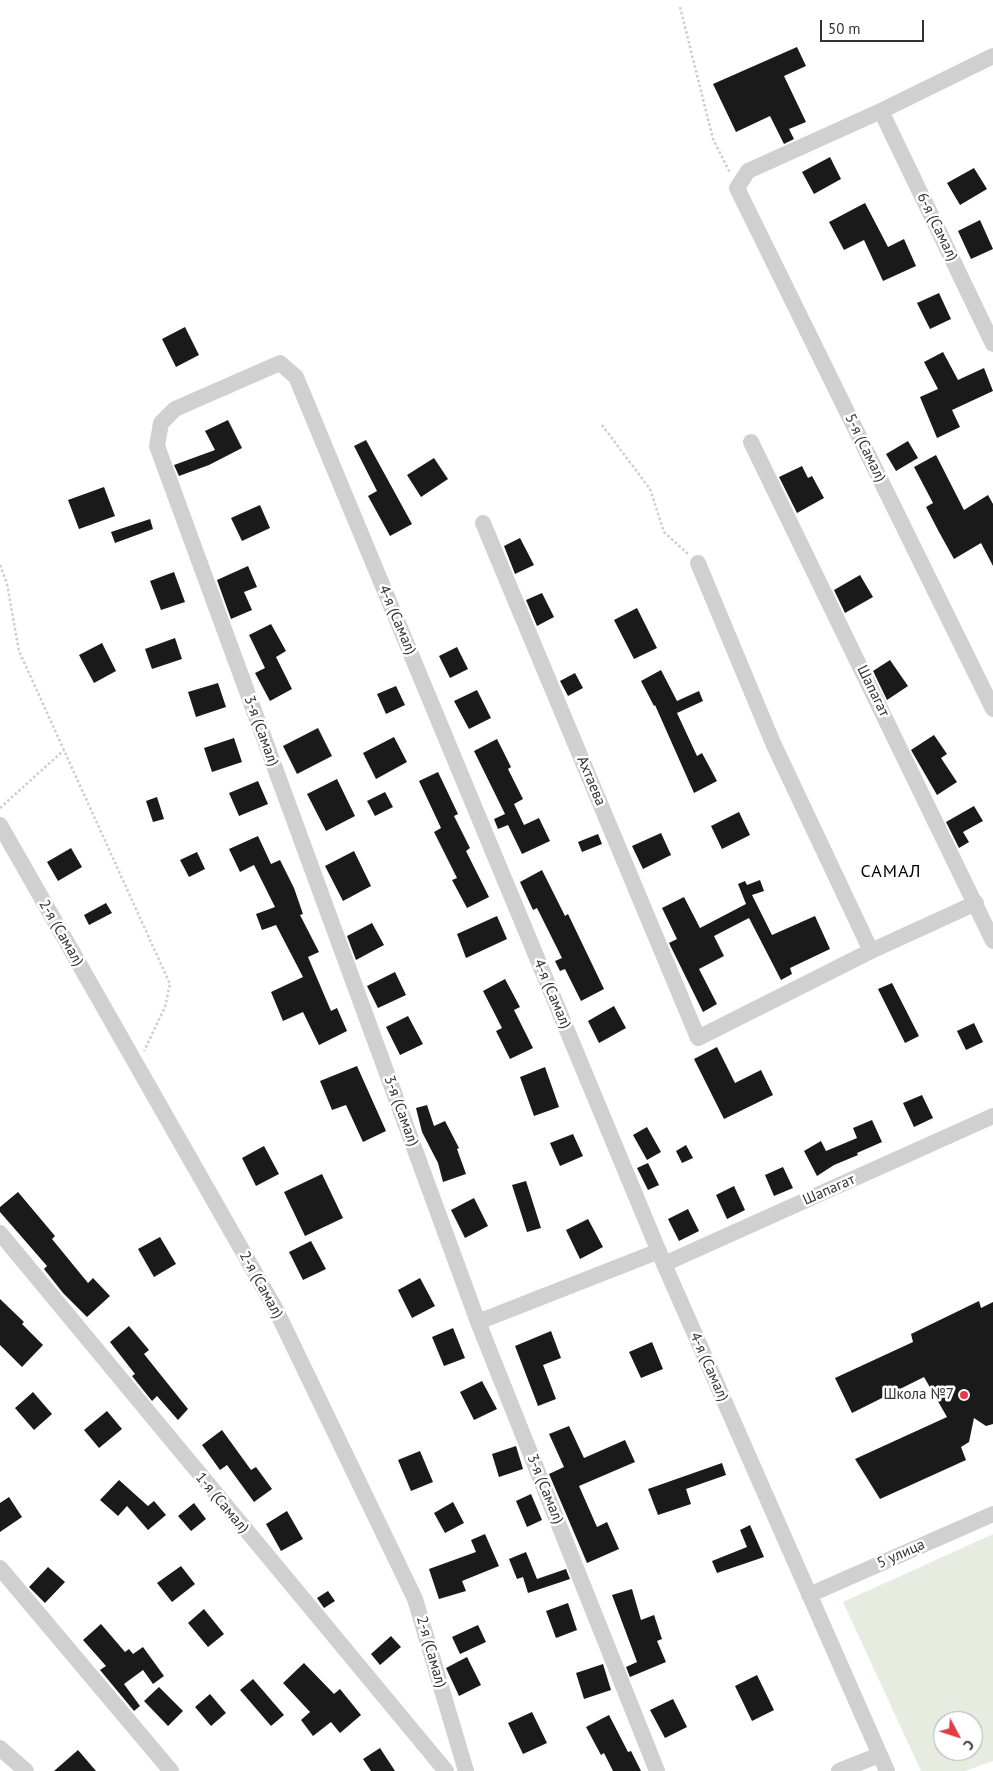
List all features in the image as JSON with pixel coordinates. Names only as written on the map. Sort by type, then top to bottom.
[{"type":"street","points":[[737,188],[748,171],[881,111],[993,56]]},
{"type":"street","name":"6-я (Самал)","points":[[881,111],[993,344]]},
{"type":"street","name":"5-я (Самал)","points":[[737,188],[993,709]]},
{"type":"street","name":"4-я (Самал)","points":[[157,446],[161,424],[175,409],[280,363],[296,377],[662,1257],[887,1771]]},
{"type":"street","name":"Шапагат","points":[[751,442],[993,941]]},
{"type":"street","name":"3-я (Самал)","points":[[157,446],[478,1322],[657,1771]]},
{"type":"street","name":"Ахтаева","points":[[483,524],[698,1038],[872,951]]},
{"type":"street","points":[[698,563],[774,743],[872,951],[976,903]]},
{"type":"street","name":"2-я (Самал)","points":[[0,825],[275,1308],[415,1599],[466,1771]]},
{"type":"street","name":"Шапагат","points":[[478,1322],[662,1257],[993,1116]]},
{"type":"street","name":"1-я (Самал)","points":[[0,1233],[446,1771]]},
{"type":"street","name":"5 улица","points":[[809,1595],[993,1514]]},
{"type":"street","points":[[0,1568],[171,1771]]},
{"type":"street","points":[[0,1748],[26,1771]]},
{"type":"street","points":[[839,1771],[879,1755]]},
{"type":"path","points":[[680,7],[713,139],[737,188]]},
{"type":"path","points":[[602,424],[650,489],[664,532],[698,563]]},
{"type":"path","points":[[0,566],[7,584],[19,651],[170,984],[165,1007],[137,1066]]},
{"type":"path","points":[[0,808],[64,750]]},
{"type":"shaded area","points":[[993,1534],[993,1761],[965,1771],[921,1771],[843,1602]]},
{"type":"building","points":[[797,47],[806,66],[784,76],[806,122],[789,129],[794,139],[784,144],[770,116],[736,132],[713,84]]},
{"type":"building","points":[[830,157],[841,179],[814,194],[802,172]]},
{"type":"building","points":[[974,168],[987,189],[960,205],[947,183]]},
{"type":"building","points":[[865,203],[888,247],[904,239],[916,266],[883,281],[864,240],[844,250],[829,222]]},
{"type":"building","points":[[980,220],[993,249],[971,259],[958,231]]},
{"type":"building","points":[[939,293],[951,319],[930,329],[917,303]]},
{"type":"building","points":[[185,327],[199,355],[176,367],[162,339]]},
{"type":"building","points":[[943,352],[958,380],[984,368],[993,391],[952,410],[960,427],[937,438],[920,397],[938,389],[924,362]]},
{"type":"building","points":[[228,420],[242,448],[209,465],[179,476],[174,465],[215,450],[205,431]]},
{"type":"building","points":[[366,440],[412,524],[390,536],[368,496],[377,491],[354,446]]},
{"type":"building","points":[[908,441],[918,458],[896,471],[886,454]]},
{"type":"building","points":[[936,455],[964,510],[988,495],[993,504],[993,566],[981,543],[954,559],[926,507],[933,503],[914,467]]},
{"type":"building","points":[[434,458],[448,479],[421,497],[407,475]]},
{"type":"building","points":[[802,466],[808,478],[812,476],[824,498],[797,513],[779,477]]},
{"type":"building","points":[[104,487],[115,516],[79,529],[68,500]]},
{"type":"building","points":[[260,505],[270,528],[242,541],[231,518]]},
{"type":"building","points":[[150,519],[153,529],[115,543],[111,532]]},
{"type":"building","points":[[520,538],[534,565],[515,574],[504,546]]},
{"type":"building","points":[[248,566],[257,587],[244,592],[252,610],[231,619],[217,580]]},
{"type":"building","points":[[174,572],[185,602],[161,610],[150,581]]},
{"type":"building","points":[[860,575],[873,597],[845,613],[834,590]]},
{"type":"building","points":[[542,593],[554,617],[537,626],[526,600]]},
{"type":"building","points":[[637,608],[657,648],[634,659],[614,620]]},
{"type":"building","points":[[271,624],[286,651],[276,657],[292,689],[270,701],[255,673],[265,668],[249,635]]},
{"type":"building","points":[[175,638],[182,659],[152,669],[145,649]]},
{"type":"building","points":[[102,643],[116,671],[94,683],[79,655]]},
{"type":"building","points":[[457,647],[468,669],[450,678],[439,656]]},
{"type":"building","points":[[890,660],[908,686],[887,700],[873,671]]},
{"type":"building","points":[[661,670],[677,701],[699,691],[703,701],[677,713],[697,756],[702,753],[717,781],[694,793],[655,705],[641,681]]},
{"type":"building","points":[[575,673],[583,688],[568,696],[560,681]]},
{"type":"building","points":[[218,683],[226,707],[196,717],[188,692]]},
{"type":"building","points":[[396,686],[405,705],[386,714],[377,694]]},
{"type":"building","points":[[477,690],[491,718],[469,729],[454,701]]},
{"type":"building","points":[[318,728],[332,756],[297,774],[283,746]]},
{"type":"building","points":[[934,735],[947,754],[941,758],[957,782],[937,795],[911,750]]},
{"type":"building","points":[[394,737],[407,762],[376,779],[363,753]]},
{"type":"building","points":[[234,738],[242,762],[212,772],[204,748]]},
{"type":"building","points":[[497,739],[511,767],[508,769],[523,799],[514,804],[524,825],[539,818],[550,841],[522,854],[508,825],[498,829],[494,819],[505,814],[474,751]]},
{"type":"building","points":[[438,772],[458,814],[454,816],[470,848],[466,851],[489,897],[467,908],[452,880],[457,878],[434,832],[441,828],[419,781]]},
{"type":"building","points":[[337,779],[355,816],[326,831],[307,794]]},
{"type":"building","points":[[258,781],[268,804],[239,816],[229,793]]},
{"type":"building","points":[[385,792],[393,807],[375,816],[367,801]]},
{"type":"building","points":[[157,797],[164,819],[153,822],[146,801]]},
{"type":"building","points":[[974,806],[983,821],[963,832],[969,842],[959,848],[946,822]]},
{"type":"building","points":[[739,812],[750,835],[722,849],[711,826]]},
{"type":"building","points":[[661,833],[671,855],[643,869],[632,846]]},
{"type":"building","points":[[598,834],[602,844],[582,852],[578,842]]},
{"type":"building","points":[[258,836],[271,864],[280,860],[294,888],[303,914],[300,915],[319,952],[308,957],[331,1011],[337,1008],[347,1031],[319,1045],[303,1012],[283,1021],[271,992],[303,977],[276,925],[262,930],[256,914],[275,907],[254,865],[240,872],[229,849]]},
{"type":"building","points":[[71,848],[82,867],[58,881],[47,862]]},
{"type":"building","points":[[354,851],[371,886],[343,901],[325,866]]},
{"type":"building","points":[[197,852],[205,869],[189,877],[180,860]]},
{"type":"building","points":[[542,870],[565,916],[568,914],[604,989],[581,1001],[565,969],[560,971],[555,961],[562,958],[537,908],[533,910],[520,882]]},
{"type":"building","points":[[760,880],[764,891],[752,895],[772,935],[815,916],[830,949],[790,968],[792,974],[781,980],[749,918],[714,936],[724,956],[699,969],[717,1004],[703,1012],[669,943],[677,939],[662,908],[684,897],[700,928],[746,904],[738,884],[745,881],[747,885]]},
{"type":"building","points":[[106,903],[112,913],[89,925],[84,915]]},
{"type":"building","points":[[497,916],[507,939],[466,958],[457,934]]},
{"type":"building","points":[[372,923],[384,945],[356,960],[347,936]]},
{"type":"building","points":[[395,972],[406,995],[378,1008],[367,986]]},
{"type":"building","points":[[505,979],[520,1007],[514,1010],[533,1048],[510,1059],[496,1031],[502,1028],[483,991]]},
{"type":"building","points":[[892,983],[919,1036],[905,1043],[878,989]]},
{"type":"building","points":[[614,1006],[626,1028],[599,1043],[588,1021]]},
{"type":"building","points":[[408,1016],[423,1044],[400,1055],[386,1027]]},
{"type":"building","points":[[974,1023],[983,1042],[966,1050],[957,1031]]},
{"type":"building","points":[[717,1047],[735,1083],[761,1070],[773,1095],[724,1119],[694,1059]]},
{"type":"building","points":[[357,1066],[386,1131],[363,1142],[346,1105],[332,1110],[320,1081]]},
{"type":"building","points":[[545,1067],[559,1107],[534,1116],[520,1077]]},
{"type":"building","points":[[922,1095],[933,1118],[914,1127],[903,1103]]},
{"type":"building","points":[[427,1105],[434,1126],[445,1121],[459,1148],[457,1149],[466,1174],[443,1182],[438,1163],[422,1132],[416,1108]]},
{"type":"building","points":[[872,1120],[882,1142],[834,1165],[817,1176],[804,1151],[821,1141],[826,1151],[857,1138],[853,1128]]},
{"type":"building","points":[[647,1127],[661,1152],[647,1160],[633,1135]]},
{"type":"building","points":[[573,1134],[583,1156],[560,1166],[550,1143]]},
{"type":"building","points":[[686,1145],[693,1158],[682,1163],[676,1151]]},
{"type":"building","points":[[264,1146],[279,1174],[256,1186],[242,1158]]},
{"type":"building","points":[[648,1163],[659,1185],[648,1190],[637,1168]]},
{"type":"building","points":[[783,1167],[793,1188],[774,1196],[765,1175]]},
{"type":"building","points":[[322,1174],[343,1218],[305,1236],[284,1192]]},
{"type":"building","points":[[526,1181],[541,1228],[527,1232],[512,1185]]},
{"type":"building","points":[[734,1186],[745,1210],[727,1219],[716,1195]]},
{"type":"building","points":[[18,1192],[55,1236],[52,1239],[88,1283],[93,1278],[110,1296],[87,1317],[63,1293],[44,1269],[47,1266],[0,1212],[0,1207]]},
{"type":"building","points":[[474,1198],[488,1226],[465,1238],[451,1210]]},
{"type":"building","points":[[688,1209],[699,1231],[679,1241],[668,1219]]},
{"type":"building","points":[[588,1219],[603,1247],[580,1259],[566,1230]]},
{"type":"building","points":[[160,1237],[176,1264],[154,1277],[138,1249]]},
{"type":"building","points":[[311,1241],[326,1269],[303,1280],[289,1252]]},
{"type":"building","points":[[420,1278],[435,1306],[412,1318],[398,1290]]},
{"type":"building","points":[[0,1299],[24,1322],[22,1324],[43,1345],[22,1367],[0,1345]]},
{"type":"building","name":"Школа №7","points":[[979,1301],[981,1308],[993,1302],[993,1424],[986,1426],[974,1418],[969,1442],[961,1447],[966,1460],[880,1499],[855,1459],[947,1417],[924,1377],[852,1413],[835,1378],[913,1342],[911,1334]]},
{"type":"building","points":[[129,1326],[149,1350],[144,1354],[188,1409],[178,1420],[157,1396],[152,1401],[132,1376],[135,1374],[110,1342]]},
{"type":"building","points":[[453,1328],[465,1358],[444,1366],[432,1337]]},
{"type":"building","points":[[551,1331],[561,1358],[543,1365],[556,1399],[538,1406],[515,1346]]},
{"type":"building","points":[[652,1342],[663,1369],[641,1378],[629,1352]]},
{"type":"building","points":[[482,1381],[497,1409],[474,1420],[460,1392]]},
{"type":"building","points":[[33,1392],[52,1414],[34,1430],[15,1408]]},
{"type":"building","points":[[107,1411],[122,1429],[99,1448],[84,1430]]},
{"type":"building","points":[[569,1426],[584,1458],[625,1440],[635,1462],[579,1486],[597,1527],[607,1522],[619,1549],[587,1563],[549,1474],[564,1467],[549,1434]]},
{"type":"building","points":[[222,1430],[251,1470],[256,1467],[272,1489],[254,1502],[227,1465],[220,1470],[202,1445]]},
{"type":"building","points":[[516,1446],[523,1469],[499,1477],[492,1454]]},
{"type":"building","points":[[420,1451],[433,1482],[411,1491],[398,1460]]},
{"type":"building","points":[[722,1463],[726,1475],[686,1489],[691,1504],[658,1515],[648,1489]]},
{"type":"building","points":[[119,1480],[148,1506],[154,1501],[166,1515],[148,1530],[127,1506],[118,1516],[100,1500]]},
{"type":"building","points":[[531,1494],[542,1520],[527,1527],[516,1501]]},
{"type":"building","points":[[9,1497],[22,1517],[0,1532],[0,1503]]},
{"type":"building","points":[[453,1502],[464,1523],[445,1533],[434,1513]]},
{"type":"building","points":[[194,1503],[206,1519],[191,1531],[178,1516]]},
{"type":"building","points":[[287,1511],[303,1539],[281,1551],[266,1524]]},
{"type":"building","points":[[750,1525],[764,1557],[717,1573],[712,1561],[747,1547],[740,1530]]},
{"type":"building","points":[[485,1534],[499,1566],[462,1581],[466,1591],[439,1599],[429,1569],[476,1552],[471,1540]]},
{"type":"building","points":[[526,1552],[537,1579],[566,1569],[570,1579],[528,1593],[523,1577],[517,1579],[509,1559]]},
{"type":"building","points":[[181,1566],[195,1584],[172,1602],[157,1583]]},
{"type":"building","points":[[48,1567],[65,1582],[45,1603],[29,1587]]},
{"type":"building","points":[[632,1589],[641,1620],[654,1615],[662,1639],[657,1641],[666,1662],[630,1677],[626,1667],[637,1662],[612,1595]]},
{"type":"building","points":[[328,1591],[335,1601],[324,1608],[317,1598]]},
{"type":"building","points":[[568,1603],[577,1630],[556,1638],[546,1611]]},
{"type":"building","points":[[204,1609],[224,1634],[208,1647],[188,1623]]},
{"type":"building","points":[[101,1624],[125,1652],[129,1649],[133,1654],[143,1647],[164,1676],[153,1684],[143,1670],[124,1684],[140,1706],[134,1711],[100,1670],[106,1666],[83,1640]]},
{"type":"building","points":[[478,1625],[486,1642],[460,1654],[452,1637]]},
{"type":"building","points":[[391,1636],[401,1647],[380,1665],[371,1654]]},
{"type":"building","points":[[467,1657],[481,1685],[459,1696],[446,1668]]},
{"type":"building","points":[[304,1663],[334,1694],[340,1689],[361,1715],[340,1733],[331,1722],[313,1736],[301,1720],[310,1712],[283,1683]]},
{"type":"building","points":[[603,1664],[611,1690],[584,1699],[576,1673]]},
{"type":"building","points":[[757,1675],[774,1710],[752,1721],[735,1686]]},
{"type":"building","points":[[253,1679],[284,1715],[271,1726],[240,1690]]},
{"type":"building","points":[[159,1687],[183,1711],[168,1726],[144,1701]]},
{"type":"building","points":[[210,1694],[226,1713],[211,1726],[195,1707]]},
{"type":"building","points":[[673,1699],[687,1727],[665,1738],[650,1710]]},
{"type":"building","points":[[532,1712],[547,1743],[523,1754],[508,1723]]},
{"type":"building","points":[[609,1715],[628,1752],[631,1751],[641,1771],[613,1771],[604,1753],[601,1755],[586,1727]]},
{"type":"building","points":[[380,1748],[395,1771],[371,1771],[363,1759]]},
{"type":"building","points":[[78,1750],[96,1771],[54,1771]]},
{"type":"place","name":"Школа №7","points":[[964,1395]]},
{"type":"district","name":"САМАЛ","points":[[891,872]]}]
